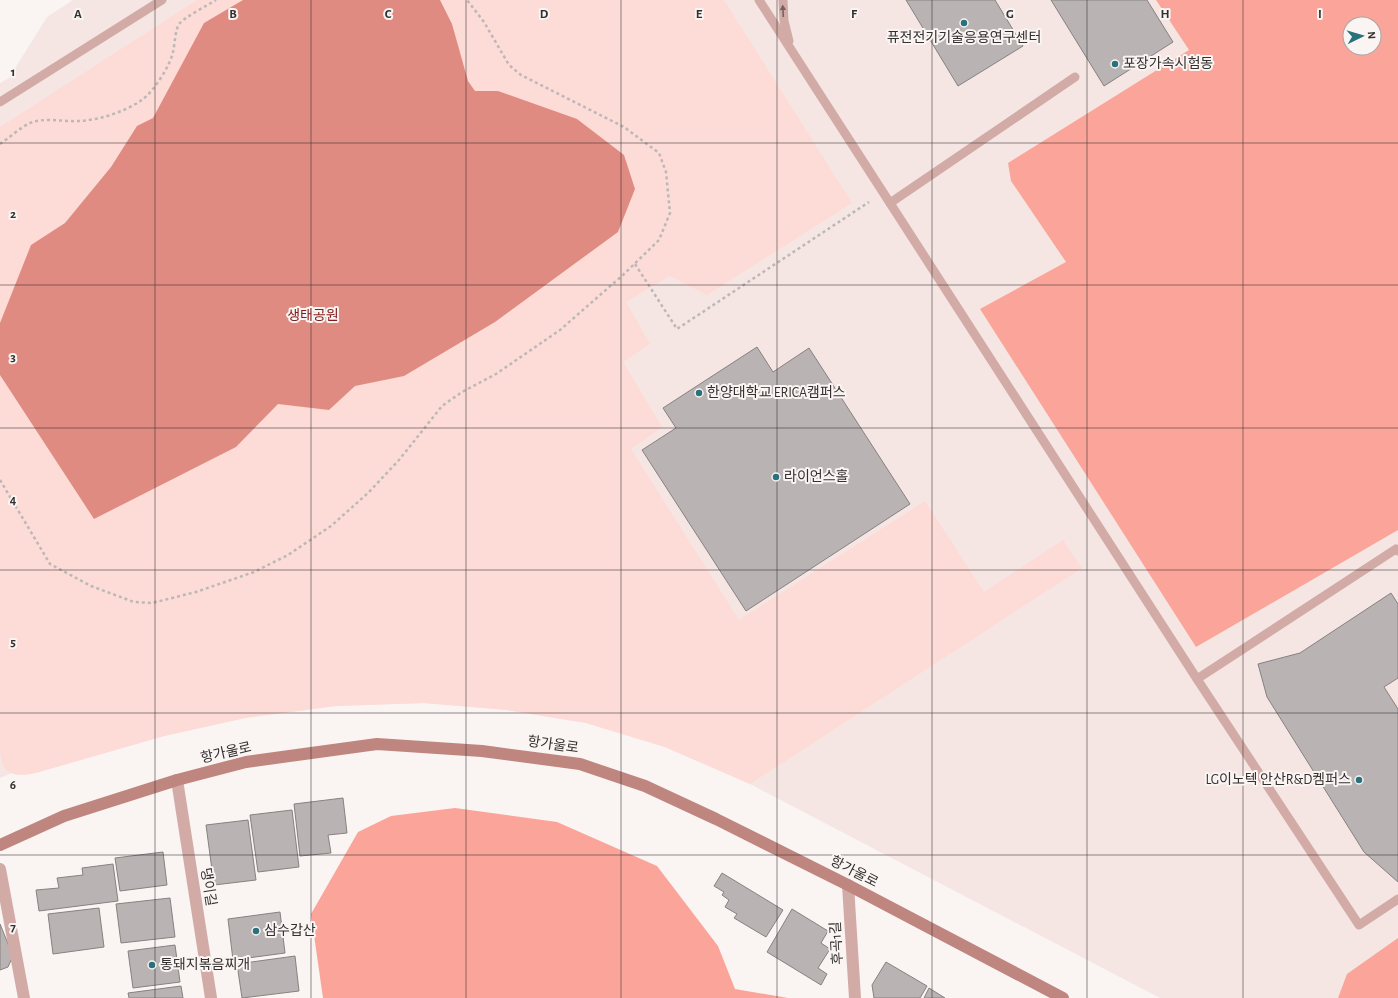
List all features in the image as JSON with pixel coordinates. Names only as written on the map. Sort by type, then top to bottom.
[{"type":"main road","name":"항가울로","points":[[0,845],[64,816],[176,780],[246,762],[378,744],[482,751],[580,764],[645,786],[848,885],[1063,998]]},
{"type":"street","name":"댕이길","points":[[176,780],[211,998]]},
{"type":"street","points":[[0,869],[24,998]]},
{"type":"street","name":"후곡1길","points":[[848,885],[855,998]]},
{"type":"lane","points":[[0,102],[162,0]]},
{"type":"lane","points":[[759,0],[1197,679],[1359,925],[1398,900]]},
{"type":"lane","points":[[783,0],[784,21],[790,48]]},
{"type":"lane","points":[[890,202],[1075,77]]},
{"type":"lane","points":[[1197,679],[1396,549],[1398,551]]},
{"type":"path","points":[[0,144],[30,123],[44,120],[80,121],[96,119],[128,107],[143,99],[166,70],[173,54],[176,30],[180,22],[216,0]]},
{"type":"path","points":[[0,480],[50,564],[91,586],[134,602],[152,603],[196,592],[254,572],[288,555],[331,526],[368,493],[399,460],[442,406],[462,392],[496,374],[560,330],[635,264],[659,240],[670,213],[666,172],[659,153],[624,127],[521,75],[509,65],[484,22],[467,0]]},
{"type":"path","points":[[635,264],[677,328],[884,192]]},
{"type":"shaded area","name":"한양대학교 ERICA캠퍼스","points":[[73,0],[1398,0],[1398,998],[1160,998],[750,784],[665,747],[586,723],[507,710],[424,703],[336,706],[245,718],[164,736],[39,772],[26,775],[12,773],[0,778],[0,83],[9,78],[47,17]]},
{"type":"shaded area","points":[[243,0],[440,0],[452,24],[468,81],[475,91],[498,91],[577,119],[624,155],[635,189],[618,232],[495,322],[404,376],[355,386],[329,410],[278,404],[236,447],[94,519],[0,375],[0,323],[31,245],[65,223],[111,167],[137,126],[153,118],[204,23]]},
{"type":"shaded area","points":[[1156,0],[1398,0],[1398,530],[1196,647],[980,309],[1066,262],[1011,181],[1008,163],[1189,50]]},
{"type":"shaded area","points":[[455,808],[557,822],[657,866],[718,946],[735,989],[788,998],[323,998],[311,914],[358,832],[391,816]]},
{"type":"shaded area","points":[[1398,938],[1398,998],[1338,998],[1347,974]]},
{"type":"green space","name":"생태공원","points":[[197,0],[724,0],[852,203],[707,295],[670,276],[626,302],[650,344],[623,362],[662,427],[631,449],[739,620],[925,501],[984,592],[1063,540],[1082,568],[750,784],[665,747],[586,723],[507,710],[424,703],[336,706],[245,718],[164,736],[35,773],[20,775],[10,773],[2,763],[0,751],[0,127]]},
{"type":"building","name":"퓨전전기기술응용연구센터","points":[[906,0],[995,0],[1023,46],[958,86]]},
{"type":"building","name":"포장가속시험동","points":[[1051,0],[1147,0],[1173,42],[1104,86]]},
{"type":"building","name":"라이언스홀","points":[[757,347],[773,372],[809,348],[910,504],[746,611],[642,450],[676,428],[663,408]]},
{"type":"building","name":"LG이노텍 안산R&D켐퍼스","points":[[1391,593],[1398,604],[1398,678],[1384,687],[1398,709],[1398,882],[1364,852],[1267,697],[1258,664],[1300,653]]},
{"type":"building","points":[[343,798],[347,833],[328,835],[331,853],[300,856],[294,804]]},
{"type":"building","points":[[292,810],[299,867],[258,872],[250,815]]},
{"type":"building","points":[[248,820],[256,880],[214,885],[206,825]]},
{"type":"building","points":[[163,852],[167,885],[120,891],[115,858]]},
{"type":"building","points":[[113,864],[118,901],[39,911],[36,890],[59,888],[57,878],[83,875],[82,868]]},
{"type":"building","points":[[722,873],[783,910],[766,937],[734,918],[737,914],[725,907],[729,900],[722,895],[724,892],[714,886]]},
{"type":"building","points":[[170,898],[175,937],[121,943],[116,904]]},
{"type":"building","points":[[99,908],[104,947],[53,954],[48,914]]},
{"type":"building","points":[[792,909],[828,931],[821,943],[830,949],[818,968],[827,974],[821,985],[767,952]]},
{"type":"building","points":[[280,912],[285,953],[233,960],[228,919]]},
{"type":"building","points":[[0,924],[13,956],[8,967],[0,970]]},
{"type":"building","points":[[175,945],[180,982],[133,988],[128,951]]},
{"type":"building","points":[[295,956],[299,991],[242,998],[237,964]]},
{"type":"building","points":[[886,962],[927,986],[920,998],[874,998],[872,985]]},
{"type":"building","points":[[181,986],[183,998],[129,998],[128,993]]},
{"type":"building","points":[[929,988],[945,998],[924,998]]},
{"type":"place","name":"퓨전전기기술응용연구센터","points":[[964,23]]},
{"type":"place","name":"포장가속시험동","points":[[1115,64]]},
{"type":"place","name":"한양대학교 ERICA캠퍼스","points":[[699,393]]},
{"type":"place","name":"라이언스홀","points":[[776,477]]},
{"type":"place","name":"LG이노텍 안산R&D켐퍼스","points":[[1359,780]]},
{"type":"place","name":"삼수갑산","points":[[256,931]]},
{"type":"place","name":"통돼지볶음찌개","points":[[152,965]]}]
